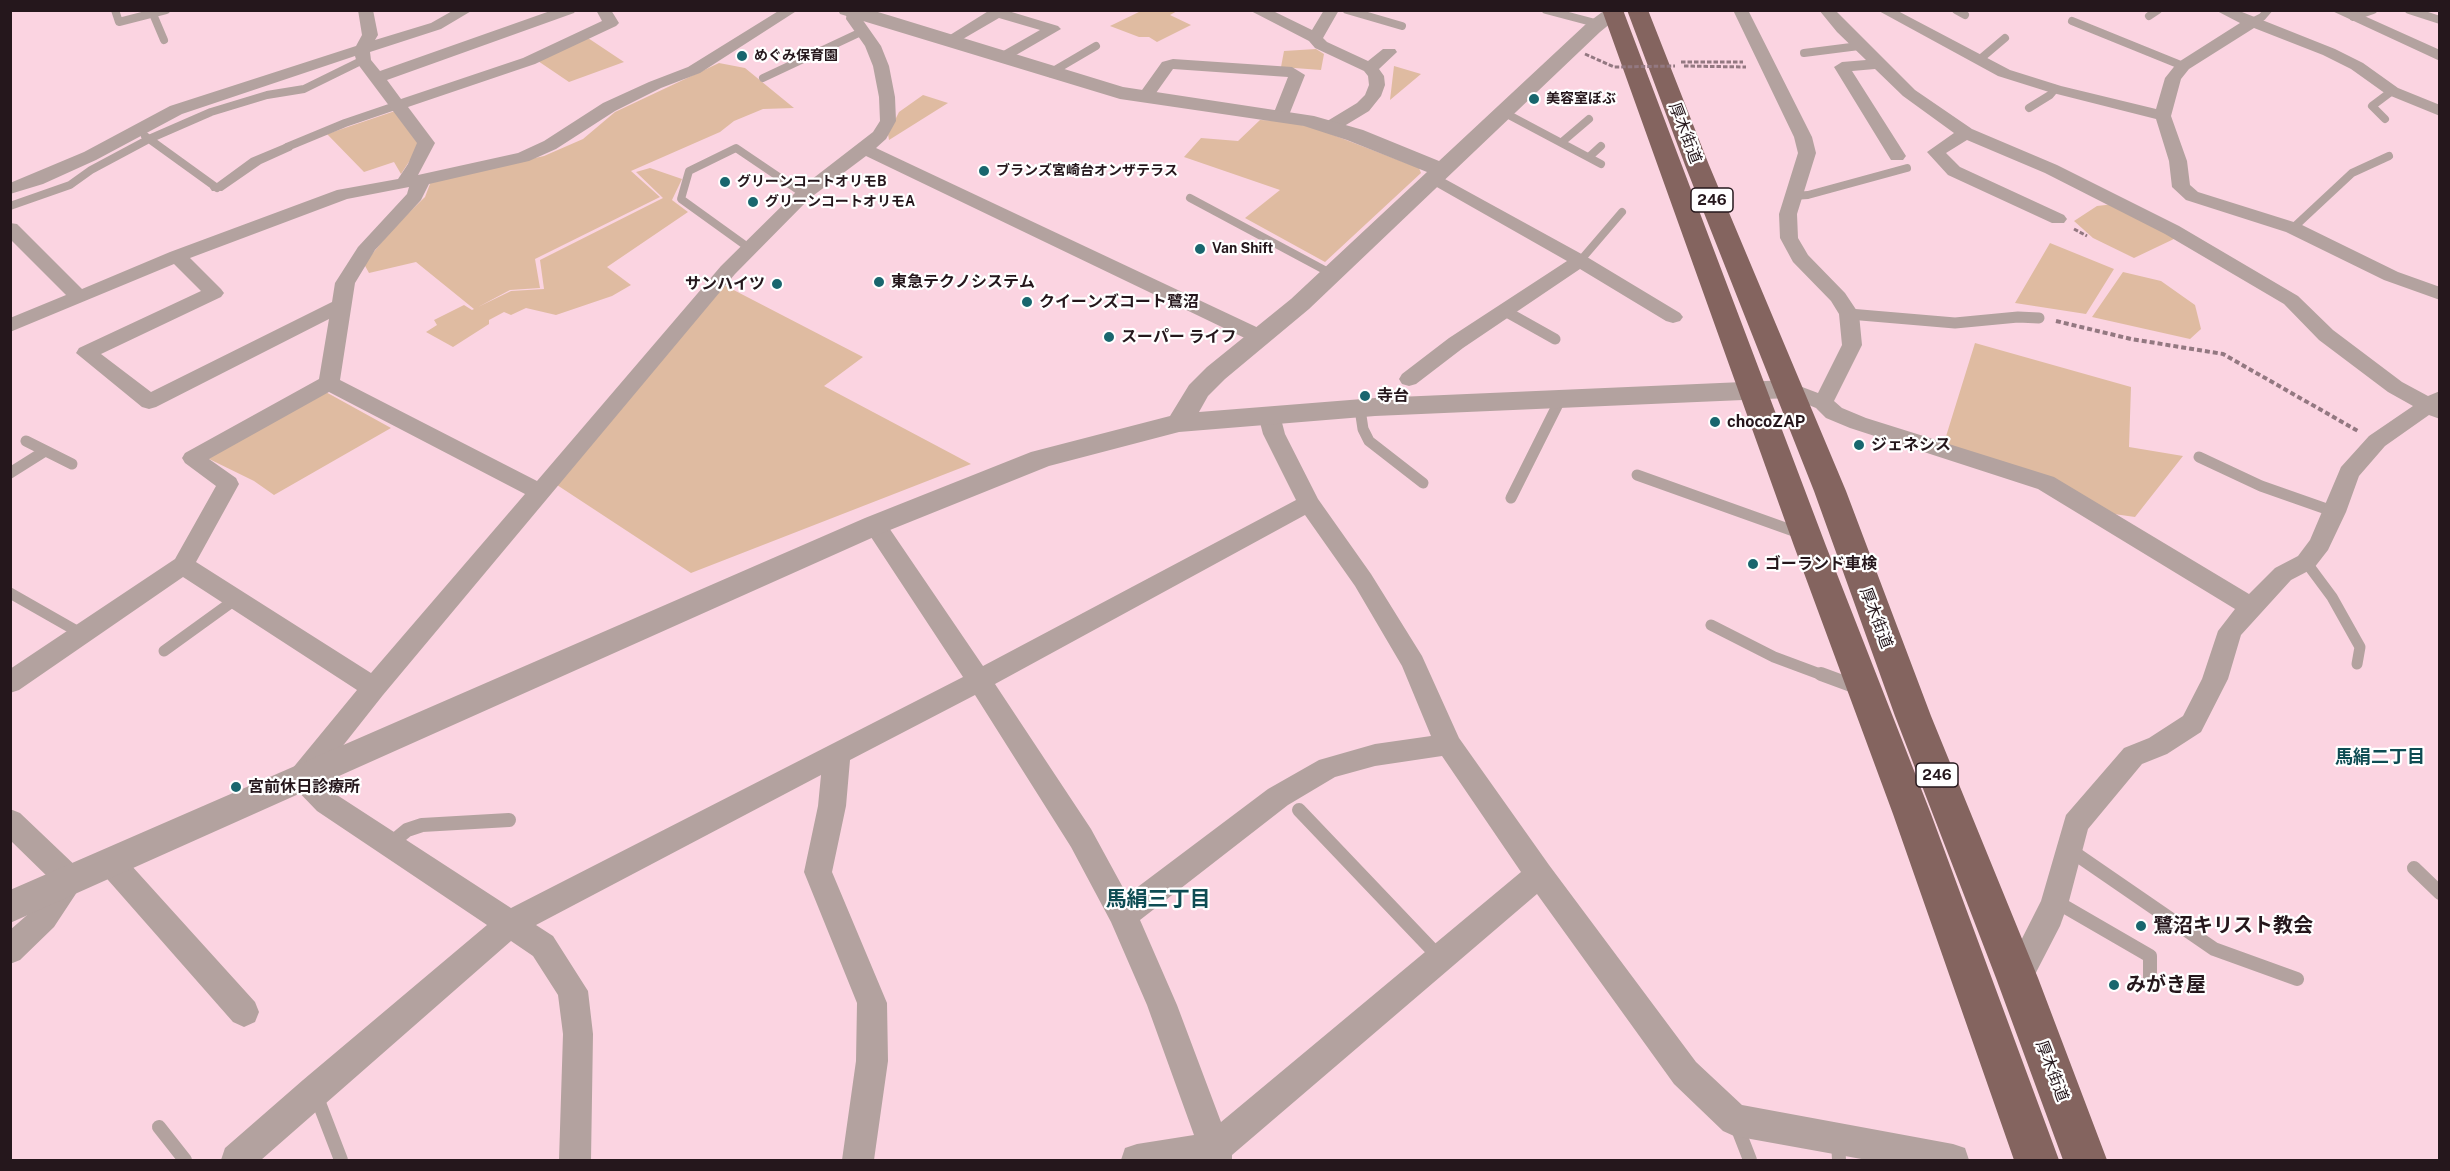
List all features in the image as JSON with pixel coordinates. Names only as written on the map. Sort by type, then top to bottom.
[{"type":"highway","name":"厚木街道","points":[[1616,14],[1697,165],[1789,389],[2017,978],[2085,1161]]},
{"type":"highway","name":"厚木街道","points":[[1616,14],[1751,389],[1865,691],[2037,1161]]},
{"type":"street","points":[[363,55],[370,35],[365,10]]},
{"type":"street","points":[[10,189],[37,180],[143,135],[176,110],[363,55],[436,26],[466,10]]},
{"type":"street","points":[[377,78],[569,10]]},
{"type":"street","points":[[398,105],[529,61],[611,23],[603,10]]},
{"type":"street","points":[[10,326],[177,256],[343,194],[412,182],[523,157],[550,145],[609,107],[655,85],[694,70],[791,10]]},
{"type":"street","points":[[1256,10],[1275,17],[1315,38],[1321,45],[1370,68],[1376,76],[1377,85],[1373,96],[1363,107],[1330,127]]},
{"type":"street","points":[[1315,38],[1332,10]]},
{"type":"street","points":[[1740,10],[1803,137],[1807,153],[1788,214],[1789,238],[1800,258],[1838,297],[1849,314],[1852,345],[1823,403]]},
{"type":"street","points":[[1826,10],[1859,46],[1909,93],[1966,133],[2051,170],[2172,230],[2291,300],[2326,335],[2353,356],[2396,387],[2436,405]]},
{"type":"street","points":[[1884,10],[2004,73],[2055,89],[2163,116]]},
{"type":"street","points":[[2222,10],[2329,52],[2357,66],[2392,91],[2439,111]]},
{"type":"street","points":[[2337,10],[2439,56]]},
{"type":"street","points":[[950,40],[997,13],[1053,29],[1004,57]]},
{"type":"street","points":[[1179,423],[1198,391],[1332,274],[1438,174],[1616,14]]},
{"type":"street","points":[[854,18],[950,40],[1096,87],[1145,97],[1281,115],[1330,127],[1438,174],[1673,317]]},
{"type":"street","points":[[302,777],[374,688],[749,248],[804,194],[865,149],[880,135],[888,121],[887,97],[881,66],[873,46],[854,18]]},
{"type":"street","points":[[2252,22],[2183,66],[2174,78],[2163,116],[2178,161],[2181,187],[2192,196],[2293,228],[2391,276],[2439,294]]},
{"type":"street","points":[[1370,68],[1389,52]]},
{"type":"street","points":[[329,383],[345,283],[367,247],[415,196],[412,182],[426,143],[377,78],[363,55]]},
{"type":"street","points":[[1145,97],[1168,64],[1292,72],[1297,75],[1281,115]]},
{"type":"street","points":[[1878,64],[1842,67],[1902,162]]},
{"type":"street","points":[[1966,133],[1936,152],[1954,171],[2058,219]]},
{"type":"street","points":[[217,188],[256,161],[287,147]]},
{"type":"street","points":[[865,149],[1260,337]]},
{"type":"street","points":[[10,228],[80,298]]},
{"type":"street","points":[[177,256],[214,293],[86,352],[149,402],[341,305]]},
{"type":"street","points":[[1409,379],[1456,343],[1580,261]]},
{"type":"street","points":[[329,383],[540,492]]},
{"type":"street","points":[[10,683],[183,565],[228,484],[193,458],[329,383]]},
{"type":"street","points":[[10,907],[875,525],[1041,459],[1179,423],[1360,409],[1789,389],[1823,403],[1834,413],[1858,423],[2046,483],[2251,607]]},
{"type":"street","points":[[2017,978],[2045,926],[2055,901],[2076,824],[2133,756],[2158,746],[2192,724],[2215,679],[2230,631],[2283,574],[2306,562],[2320,544],[2349,473],[2377,441],[2436,405]]},
{"type":"street","points":[[1269,415],[1274,434],[1309,503],[1363,580],[1413,663],[1448,744],[1539,874],[1685,1073],[1734,1120],[1839,1150],[1953,1161]]},
{"type":"street","points":[[237,1161],[314,1091],[511,923],[980,680],[1309,503]]},
{"type":"street","points":[[875,525],[980,680],[1075,828],[1123,915],[1162,1005],[1215,1154]]},
{"type":"street","points":[[183,565],[374,688]]},
{"type":"street","points":[[1123,915],[1278,797],[1328,768],[1375,755],[1448,744]]},
{"type":"street","points":[[837,753],[832,806],[818,872],[872,1003],[872,1061],[858,1161]]},
{"type":"street","points":[[302,777],[327,803],[543,946],[573,991],[578,1034],[575,1161]]},
{"type":"street","points":[[10,821],[71,880]]},
{"type":"street","points":[[111,863],[244,1012]]},
{"type":"street","points":[[1137,1161],[1215,1154],[1539,874]]},
{"type":"street","points":[[10,950],[44,918],[71,880]]},
{"type":"lane","points":[[115,10],[119,22],[166,10]]},
{"type":"lane","points":[[1347,10],[1402,26]]},
{"type":"lane","points":[[1546,10],[1616,14]]},
{"type":"lane","points":[[1956,10],[1965,15]]},
{"type":"lane","points":[[2149,16],[2158,10]]},
{"type":"lane","points":[[2252,22],[2262,17],[2268,10]]},
{"type":"lane","points":[[2353,17],[2373,10]]},
{"type":"lane","points":[[2409,10],[2439,20]]},
{"type":"lane","points":[[153,14],[164,40]]},
{"type":"lane","points":[[763,78],[854,18]]},
{"type":"lane","points":[[2072,21],[2183,66]]},
{"type":"lane","points":[[1979,60],[2006,38]]},
{"type":"lane","points":[[1050,73],[1096,46]]},
{"type":"lane","points":[[1804,53],[1859,46]]},
{"type":"lane","points":[[2029,108],[2050,96],[2055,89]]},
{"type":"lane","points":[[2385,119],[2372,106],[2392,91]]},
{"type":"lane","points":[[287,147],[345,123],[398,105]]},
{"type":"lane","points":[[1505,113],[1601,164]]},
{"type":"lane","points":[[1562,142],[1589,119]]},
{"type":"lane","points":[[10,206],[70,184],[143,135],[217,188]]},
{"type":"lane","points":[[1589,157],[1601,146]]},
{"type":"lane","points":[[749,248],[681,199],[689,171],[736,148],[804,194]]},
{"type":"lane","points":[[2293,228],[2352,173],[2389,156]]},
{"type":"lane","points":[[1793,196],[1808,195],[1902,162]]},
{"type":"lane","points":[[1190,198],[1332,274]]},
{"type":"lane","points":[[1580,261],[1622,212]]},
{"type":"lane","points":[[1505,311],[1555,339]]},
{"type":"lane","points":[[1849,314],[1955,323],[2018,317],[2039,318]]},
{"type":"lane","points":[[1511,498],[1561,398]]},
{"type":"lane","points":[[1360,409],[1369,441],[1423,483]]},
{"type":"lane","points":[[26,441],[72,464]]},
{"type":"lane","points":[[10,473],[45,451]]},
{"type":"lane","points":[[2199,457],[2261,486],[2335,512]]},
{"type":"lane","points":[[1637,475],[1806,535]]},
{"type":"lane","points":[[2306,562],[2332,597],[2360,647],[2357,664]]},
{"type":"lane","points":[[12,596],[82,634]]},
{"type":"lane","points":[[164,651],[236,599]]},
{"type":"lane","points":[[1711,625],[1774,657],[1865,691]]},
{"type":"lane","points":[[1299,810],[1440,958]]},
{"type":"lane","points":[[390,844],[407,830],[422,825],[509,820]]},
{"type":"lane","points":[[2070,850],[2214,949],[2297,979]]},
{"type":"lane","points":[[2414,868],[2439,893]]},
{"type":"lane","points":[[2055,901],[2150,956],[2150,979]]},
{"type":"lane","points":[[314,1091],[341,1161]]},
{"type":"lane","points":[[1734,1120],[1750,1161]]},
{"type":"lane","points":[[159,1127],[184,1161]]},
{"type":"path","points":[[1584,54],[1614,67],[1746,67]]},
{"type":"path","points":[[1675,62],[1748,62]]},
{"type":"path","points":[[2039,318],[2131,339],[2223,354],[2377,441]]},
{"type":"shaded area","points":[[1141,11],[1177,11],[1170,15],[1191,25],[1157,42],[1149,37],[1139,37],[1110,26]]},
{"type":"shaded area","points":[[588,38],[624,62],[569,82],[538,61]]},
{"type":"shaded area","points":[[1316,49],[1324,54],[1321,70],[1281,67],[1284,51]]},
{"type":"shaded area","points":[[719,63],[745,68],[794,108],[763,109],[734,121],[720,132],[631,171],[660,197],[535,259],[540,288],[510,290],[478,307],[511,291],[544,289],[540,260],[663,198],[636,172],[650,168],[682,179],[672,200],[688,212],[607,267],[631,285],[612,296],[556,315],[526,308],[511,315],[504,312],[489,320],[489,324],[453,347],[426,332],[437,325],[434,320],[464,305],[474,309],[416,262],[369,273],[364,264],[393,228],[425,197],[431,181],[544,156],[583,139],[615,112]]},
{"type":"shaded area","points":[[1394,66],[1421,74],[1390,100]]},
{"type":"shaded area","points":[[923,95],[948,103],[889,140],[888,134],[899,112]]},
{"type":"shaded area","points":[[395,111],[420,145],[401,174],[394,162],[364,172],[327,134]]},
{"type":"shaded area","points":[[1260,120],[1283,121],[1315,128],[1419,168],[1421,173],[1325,262],[1245,218],[1280,190],[1184,157],[1201,138],[1238,141]]},
{"type":"shaded area","points":[[2114,204],[2176,238],[2134,258],[2093,238],[2074,221],[2097,206]]},
{"type":"shaded area","points":[[2050,243],[2114,269],[2086,314],[2015,303]]},
{"type":"shaded area","points":[[2123,272],[2161,281],[2195,305],[2201,329],[2190,339],[2092,317]]},
{"type":"shaded area","points":[[724,285],[863,357],[824,386],[971,464],[691,573],[557,485]]},
{"type":"shaded area","points":[[1975,343],[2131,387],[2129,447],[2183,456],[2135,517],[2114,514],[1943,446]]},
{"type":"shaded area","points":[[324,391],[391,428],[274,495],[254,481],[203,456]]},
{"type":"place","name":"めぐみ保育園","points":[[742,56]]},
{"type":"place","name":"美容室ぼぶ","points":[[1534,99]]},
{"type":"place","name":"ブランズ宮崎台オンザテラス","points":[[984,171]]},
{"type":"place","name":"グリーンコートオリモB","points":[[725,182]]},
{"type":"place","name":"グリーンコートオリモA","points":[[753,202]]},
{"type":"place","name":"Van Shift","points":[[1200,249]]},
{"type":"place","name":"東急テクノシステム","points":[[879,282]]},
{"type":"place","name":"サンハイツ","points":[[777,284]]},
{"type":"place","name":"クイーンズコート鷺沼","points":[[1027,302]]},
{"type":"place","name":"スーパー ライフ","points":[[1109,337]]},
{"type":"place","name":"寺台","points":[[1365,396]]},
{"type":"place","name":"chocoZAP","points":[[1715,422]]},
{"type":"place","name":"ジェネシス","points":[[1859,445]]},
{"type":"place","name":"ゴーランド車検","points":[[1753,564]]},
{"type":"place","name":"宮前休日診療所","points":[[236,787]]},
{"type":"place","name":"鷺沼キリスト教会","points":[[2141,926]]},
{"type":"place","name":"みがき屋","points":[[2114,985]]},
{"type":"district","name":"馬絹二丁目","points":[[2380,757]]},
{"type":"district","name":"馬絹三丁目","points":[[1158,900]]}]
